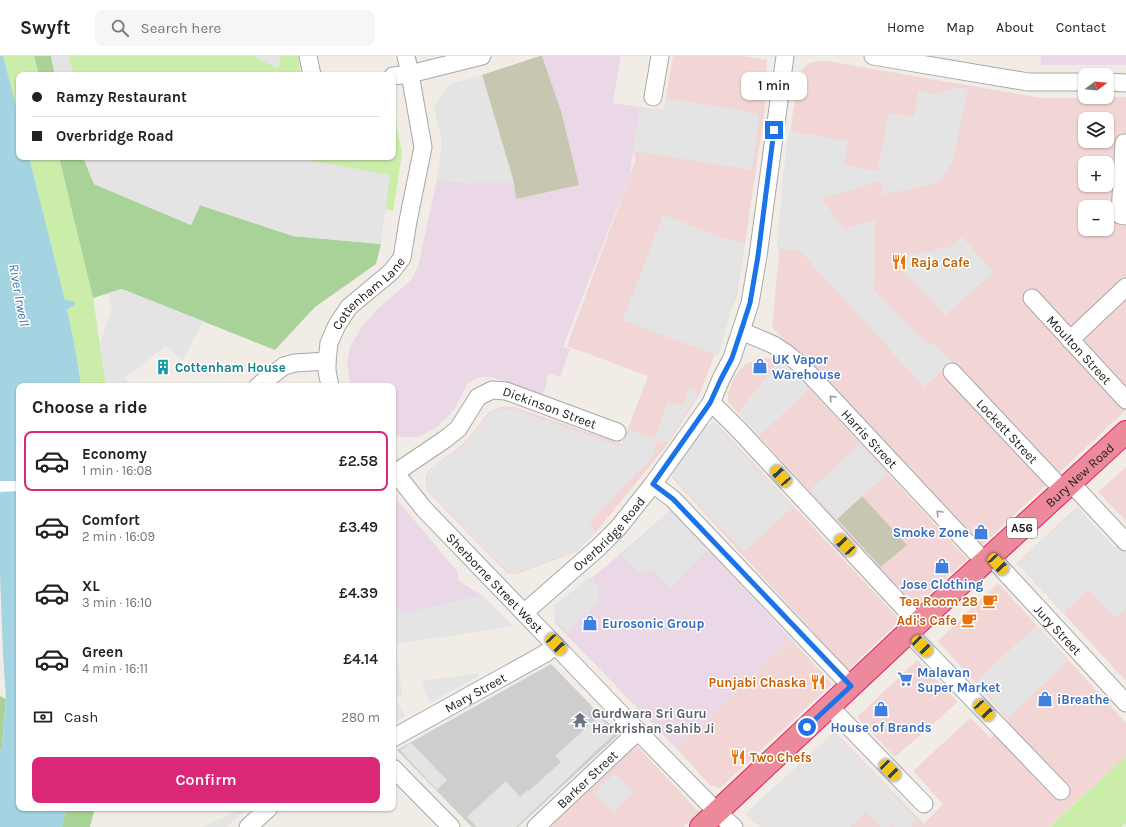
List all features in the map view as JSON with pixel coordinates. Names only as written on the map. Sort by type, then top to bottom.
[{"type":"highway","name":"Bury New Road","points":[[717,812],[829,706],[1126,432]]},
{"type":"highway","name":"A56","points":[[701,827],[717,812]]},
{"type":"street","points":[[308,56],[311,72]]},
{"type":"street","name":"Cottenham Lane","points":[[327,361],[329,343],[337,325],[349,307],[392,272],[402,258],[423,147],[406,56]]},
{"type":"street","points":[[396,76],[410,74],[482,56]]},
{"type":"street","points":[[653,97],[660,56]]},
{"type":"street","name":"Overbridge Road","points":[[525,612],[599,547],[618,528],[653,484],[710,403],[732,358],[750,303],[758,256],[785,56]]},
{"type":"street","points":[[873,56],[937,61],[1028,82],[1078,82]]},
{"type":"street","points":[[1114,82],[1126,82]]},
{"type":"street","points":[[1126,143],[1124,143],[1120,215],[1126,216]]},
{"type":"street","points":[[1070,340],[1126,287]]},
{"type":"street","name":"Moulton Street","points":[[1032,298],[1126,400]]},
{"type":"street","name":"Harris Street","points":[[741,331],[774,345],[802,366],[988,560]]},
{"type":"street","points":[[262,383],[284,366],[327,361],[329,383]]},
{"type":"street","name":"Lockett Street","points":[[952,372],[1126,542]]},
{"type":"street","name":"Dickinson Street","points":[[396,470],[444,440],[458,429],[478,397],[492,390],[506,391],[617,432]]},
{"type":"street","points":[[710,403],[739,430],[913,628],[1061,791]]},
{"type":"street","name":"Sherborne Street West","points":[[396,474],[424,509],[556,644],[638,731],[717,812],[734,827]]},
{"type":"street","points":[[653,484],[673,499],[851,686]]},
{"type":"street","name":"Jury Street","points":[[988,560],[1126,703]]},
{"type":"street","name":"Mary Street","points":[[396,736],[542,656],[556,644]]},
{"type":"street","points":[[829,706],[924,804]]},
{"type":"street","name":"Barker Street","points":[[536,827],[638,731]]},
{"type":"street","points":[[396,771],[451,827]]},
{"type":"street","points":[[248,827],[266,811]]},
{"type":"shaded area","points":[[51,56],[68,56],[73,72],[54,72]]},
{"type":"shaded area","points":[[253,56],[281,56],[278,68]]},
{"type":"shaded area","points":[[542,56],[621,56],[613,103],[640,107],[630,175],[563,347],[570,349],[560,377],[549,373],[542,396],[492,377],[478,377],[467,384],[455,408],[445,420],[434,429],[418,437],[396,436],[396,383],[351,383],[347,363],[350,347],[363,325],[379,308],[411,280],[418,267],[437,179],[470,183],[514,183],[516,199],[561,111]]},
{"type":"shaded area","points":[[542,56],[561,111],[579,185],[516,199],[514,183],[482,75]]},
{"type":"shaded area","points":[[673,56],[743,56],[767,60],[764,117],[737,295],[700,394],[667,445],[596,532],[576,552],[516,574],[507,573],[429,493],[426,486],[426,476],[429,470],[463,444],[489,412],[501,407],[514,407],[622,444],[648,376],[567,346],[636,159],[633,151],[640,107],[664,110]]},
{"type":"shaded area","points":[[1041,56],[1126,56],[1126,65],[1040,65]]},
{"type":"shaded area","points":[[827,61],[1041,98],[1078,98],[1078,104],[1114,104],[1114,97],[1126,97],[1126,410],[982,545],[772,327],[792,117],[802,69],[809,63]]},
{"type":"shaded area","points":[[482,75],[514,183],[470,183],[437,179],[442,143],[434,106],[450,84]]},
{"type":"shaded area","points":[[955,88],[968,89],[953,161],[941,180],[928,186],[884,194],[880,181],[822,199],[844,229],[875,220],[874,290],[919,336],[940,349],[952,362],[924,387],[800,251],[777,248],[783,175],[789,131],[848,141],[844,165],[878,171],[888,113],[914,117],[918,91],[938,94]]},
{"type":"shaded area","points":[[666,98],[757,113],[759,119],[752,170],[633,151],[640,107],[664,111]]},
{"type":"shaded area","points":[[84,160],[307,160],[390,175],[381,244],[293,236],[200,205],[191,225],[94,184]]},
{"type":"shaded area","points":[[663,215],[726,239],[744,243],[736,294],[718,356],[623,320]]},
{"type":"shaded area","points":[[962,237],[994,272],[945,315],[904,272],[905,255],[950,247]]},
{"type":"shaded area","points":[[121,289],[203,321],[183,360],[165,346],[125,378],[129,383],[106,383],[100,343],[112,308],[108,293]]},
{"type":"shaded area","points":[[767,358],[777,360],[810,389],[967,559],[915,607],[728,402],[728,395],[732,382],[739,370],[746,364],[757,359]]},
{"type":"shaded area","points":[[779,361],[809,389],[759,436],[739,414],[739,412]]},
{"type":"shaded area","points":[[688,389],[698,393],[668,442],[655,440],[657,441],[653,456],[590,522],[595,532],[576,551],[515,573],[508,572],[430,493],[427,486],[429,470],[464,445],[490,413],[500,409],[513,409],[622,447],[629,429],[654,439],[668,402],[682,406]]},
{"type":"shaded area","points":[[713,422],[793,507],[744,552],[672,476],[674,470],[700,432]]},
{"type":"shaded area","points":[[716,423],[900,620],[848,670],[672,477]]},
{"type":"shaded area","points":[[859,444],[887,474],[837,519],[810,490]]},
{"type":"shaded area","points":[[1126,467],[1126,521],[1098,492]]},
{"type":"shaded area","points":[[862,496],[907,545],[881,567],[837,519]]},
{"type":"shaded area","points":[[396,499],[457,571],[459,581],[483,596],[396,615]]},
{"type":"shaded area","points":[[1077,507],[1114,548],[1118,544],[1126,553],[1126,681],[1017,563]]},
{"type":"shaded area","points":[[1077,508],[1114,549],[1119,545],[1126,553],[1126,608],[1115,618],[1088,589],[1064,613],[1018,563]]},
{"type":"shaded area","points":[[671,510],[791,639],[677,749],[555,623],[555,605],[598,573]]},
{"type":"shaded area","points":[[671,511],[708,550],[671,588],[651,568],[643,576],[621,555]]},
{"type":"shaded area","points":[[589,577],[599,587],[599,602],[587,614],[580,616],[578,622],[567,633],[553,615],[557,604]]},
{"type":"shaded area","points":[[998,583],[1126,723],[1126,756],[1048,827],[760,827],[745,814],[835,732],[924,824],[943,804],[913,771],[970,718],[991,738],[1009,721],[938,641]]},
{"type":"shaded area","points":[[483,596],[513,626],[396,644],[396,614]]},
{"type":"shaded area","points":[[1036,626],[1068,661],[1008,718],[976,681]]},
{"type":"shaded area","points":[[791,639],[832,684],[720,788],[710,785],[677,749]]},
{"type":"shaded area","points":[[396,644],[402,695],[396,698]]},
{"type":"shaded area","points":[[917,660],[958,702],[895,757],[857,717]]},
{"type":"shaded area","points":[[551,664],[619,734],[518,827],[472,827],[397,750]]},
{"type":"shaded area","points":[[478,673],[479,676],[430,703],[425,693],[422,681]]},
{"type":"shaded area","points":[[396,701],[405,716],[396,720]]},
{"type":"shaded area","points":[[599,716],[615,733],[516,827],[477,827],[467,817],[506,781],[520,797],[527,790],[529,791],[561,762],[555,756]]},
{"type":"shaded area","points":[[834,733],[918,820],[911,827],[896,827],[892,824],[889,827],[881,827],[866,812],[850,827],[761,827],[746,814]]},
{"type":"shaded area","points":[[411,743],[447,780],[437,790],[400,750]]},
{"type":"shaded area","points":[[636,745],[699,812],[683,827],[550,827]]},
{"type":"shaded area","points":[[615,773],[634,793],[613,813],[594,793]]},
{"type":"shaded area","points":[[237,811],[244,811],[227,827],[202,827]]},
{"type":"green space","points":[[3,56],[34,56],[38,72],[16,72],[16,106]]},
{"type":"green space","points":[[34,56],[51,56],[54,72],[38,72]]},
{"type":"green space","points":[[68,56],[253,56],[278,68],[281,56],[298,56],[301,72],[73,72]]},
{"type":"green space","points":[[396,123],[402,154],[393,211],[386,209],[389,175],[306,160],[396,160]]},
{"type":"green space","points":[[30,160],[60,160],[93,298],[106,383],[81,383],[67,308],[73,301],[65,300]]},
{"type":"green space","points":[[60,160],[84,160],[94,184],[191,225],[200,205],[293,236],[381,244],[376,264],[315,307],[275,350],[122,289],[93,298]]},
{"type":"green space","points":[[0,696],[6,699],[2,747],[0,752]]},
{"type":"green space","points":[[1126,756],[1126,823],[1121,827],[1049,827]]},
{"type":"green space","points":[[65,811],[94,811],[90,827],[62,827]]},
{"type":"water","name":"River Irwell","points":[[0,56],[3,56],[16,106],[16,160],[30,160],[65,300],[74,301],[75,305],[67,309],[81,383],[16,383],[16,811],[65,811],[62,827],[0,827],[0,752],[2,747],[6,699],[0,574]]},
{"type":"pier","points":[[0,481],[16,481],[16,491],[0,492]]},
{"type":"place","name":"Raja Cafe","points":[[899,262]]},
{"type":"place","name":"UK Vapor Warehouse","points":[[760,366]]},
{"type":"place","name":"Cottenham House","points":[[163,367]]},
{"type":"place","name":"Smoke Zone","points":[[981,532]]},
{"type":"place","name":"Jose Clothing","points":[[942,566]]},
{"type":"place","name":"Tea Room 28","points":[[990,601]]},
{"type":"place","name":"Adi's Cafe","points":[[969,620]]},
{"type":"place","name":"Eurosonic Group","points":[[590,623]]},
{"type":"place","name":"Malavan Super Market","points":[[905,679]]},
{"type":"place","name":"Punjabi Chaska","points":[[818,682]]},
{"type":"place","name":"iBreathe","points":[[1045,699]]},
{"type":"place","name":"House of Brands","points":[[881,709]]},
{"type":"place","name":"Gurdwara Sri Guru Harkrishan Sahib Ji","points":[[580,720]]},
{"type":"place","name":"Two Chefs","points":[[738,757]]},
{"type":"route","points":[[774,130],[758,256],[750,303],[732,358],[710,403],[653,484],[673,499],[851,686],[807,727]]}]
